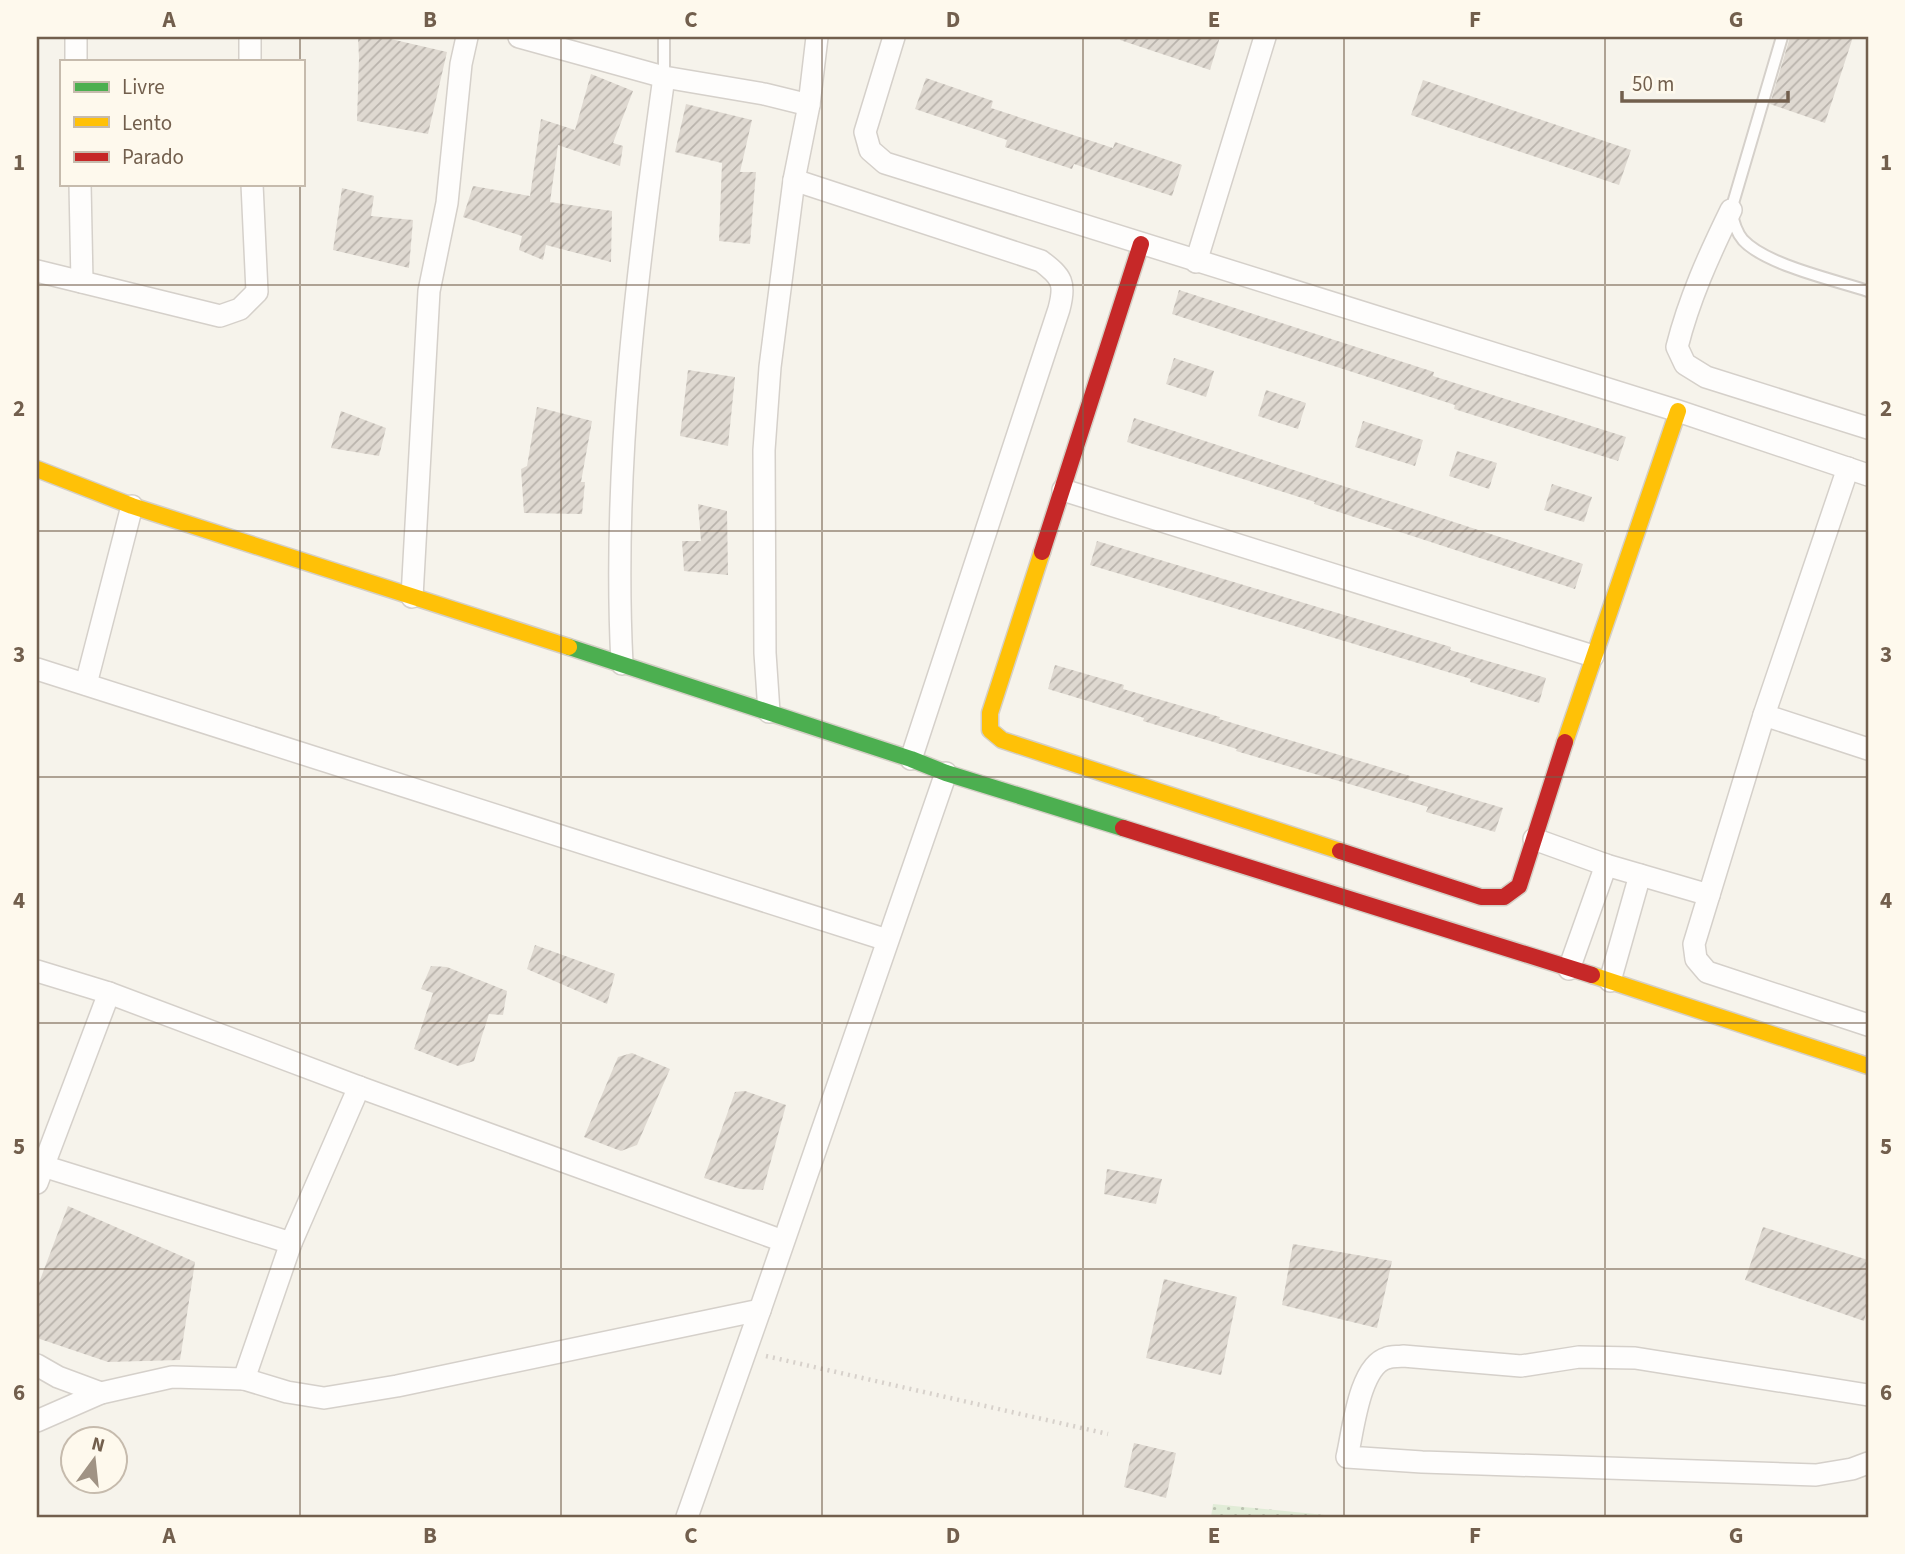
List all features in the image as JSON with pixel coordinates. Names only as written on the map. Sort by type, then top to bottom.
[{"type":"street","points":[[76,37],[76,60]]},
{"type":"street","points":[[250,37],[250,60]]},
{"type":"street","points":[[412,597],[429,291],[447,204],[461,64],[467,37]]},
{"type":"street","points":[[519,37],[664,77],[764,94],[809,105]]},
{"type":"street","points":[[769,712],[765,653],[764,450],[770,366],[794,180],[809,105],[817,37]]},
{"type":"street","points":[[894,37],[865,132],[870,150],[886,163],[1678,411],[1868,475]]},
{"type":"street","points":[[1196,262],[1265,37]]},
{"type":"street","points":[[622,664],[619,519],[625,414],[643,225],[664,77]]},
{"type":"street","points":[[794,180],[1041,261],[1055,271],[1061,281],[1063,294],[1059,309],[911,759]]},
{"type":"street","points":[[79,186],[82,282]]},
{"type":"street","points":[[37,271],[220,316],[240,309],[257,292],[252,186]]},
{"type":"street","points":[[1731,211],[1706,261],[1683,322],[1677,347],[1685,364],[1706,377],[1868,428]]},
{"type":"street","points":[[1141,244],[990,713],[990,730],[1002,740],[1481,897],[1504,897],[1519,886],[1593,656],[1678,411]]},
{"type":"street","points":[[1848,468],[1764,715],[1694,944],[1696,959],[1707,972],[1868,1025]]},
{"type":"street","points":[[37,469],[132,506],[769,712],[946,773],[1610,981],[1868,1066]]},
{"type":"street","points":[[1063,490],[1593,656]]},
{"type":"street","points":[[86,684],[132,506]]},
{"type":"street","points":[[37,668],[887,940]]},
{"type":"street","points":[[1764,715],[1868,749]]},
{"type":"street","points":[[687,1517],[946,773]]},
{"type":"street","points":[[1534,839],[1606,865],[1709,895]]},
{"type":"street","points":[[1569,969],[1606,865]]},
{"type":"street","points":[[1610,981],[1640,875]]},
{"type":"street","points":[[37,971],[109,993],[783,1241]]},
{"type":"street","points":[[109,993],[40,1175],[291,1243]]},
{"type":"street","points":[[244,1379],[291,1243],[359,1087]]},
{"type":"street","points":[[37,1421],[101,1393],[172,1377],[244,1379],[287,1392],[324,1398],[397,1386],[760,1310]]},
{"type":"street","points":[[1868,1395],[1634,1358],[1579,1357],[1521,1366],[1471,1364],[1404,1356],[1386,1358],[1374,1366],[1365,1377],[1347,1457],[1422,1462],[1816,1475],[1852,1469],[1868,1463]]},
{"type":"street","points":[[37,1365],[58,1377],[101,1393]]},
{"type":"lane","points":[[664,37],[664,77]]},
{"type":"lane","points":[[1782,37],[1731,211],[1733,221],[1743,240],[1762,255],[1868,291]]},
{"type":"path","points":[[745,1351],[1108,1434]]},
{"type":"green space","points":[[1213,1504],[1345,1517],[1211,1517]]},
{"type":"building","points":[[358,37],[382,37],[447,52],[428,134],[357,121]]},
{"type":"building","points":[[1121,37],[1220,37],[1210,70],[1120,40]]},
{"type":"building","points":[[1790,37],[1853,37],[1825,123],[1770,104]]},
{"type":"building","points":[[591,74],[633,91],[613,143],[623,146],[620,166],[558,145],[550,202],[612,211],[611,262],[546,245],[543,260],[519,250],[522,236],[463,217],[473,186],[530,196],[541,119],[575,130]]},
{"type":"building","points":[[926,78],[993,101],[991,108],[1113,148],[1115,142],[1182,165],[1172,196],[1074,164],[1072,169],[1005,147],[1007,140],[915,109]]},
{"type":"building","points":[[1423,80],[1631,150],[1619,185],[1411,115]]},
{"type":"building","points":[[686,104],[752,120],[740,172],[756,172],[750,244],[719,241],[722,163],[675,152]]},
{"type":"building","points":[[342,188],[374,196],[371,216],[413,220],[409,268],[333,250]]},
{"type":"building","points":[[1179,290],[1434,372],[1433,376],[1626,437],[1618,461],[1454,409],[1455,405],[1172,314]]},
{"type":"building","points":[[1174,358],[1214,371],[1206,397],[1166,384]]},
{"type":"building","points":[[688,370],[735,377],[728,446],[680,436]]},
{"type":"building","points":[[1266,390],[1306,403],[1298,429],[1258,416]]},
{"type":"building","points":[[537,407],[592,421],[581,482],[585,482],[582,514],[524,513],[521,469],[527,466]]},
{"type":"building","points":[[341,411],[386,428],[379,456],[331,448]]},
{"type":"building","points":[[1134,418],[1583,564],[1575,589],[1127,442]]},
{"type":"building","points":[[1363,421],[1423,440],[1415,466],[1355,447]]},
{"type":"building","points":[[1457,451],[1497,463],[1489,489],[1449,476]]},
{"type":"building","points":[[1552,484],[1592,497],[1584,522],[1544,510]]},
{"type":"building","points":[[698,504],[727,511],[728,575],[684,571],[682,541],[701,541]]},
{"type":"building","points":[[1097,541],[1546,678],[1539,703],[1470,682],[1471,679],[1090,565]]},
{"type":"building","points":[[1055,665],[1124,685],[1123,689],[1410,776],[1408,780],[1503,808],[1495,832],[1426,812],[1428,807],[1236,751],[1237,749],[1143,721],[1144,718],[1048,689]]},
{"type":"building","points":[[535,945],[615,974],[607,1004],[527,969]]},
{"type":"building","points":[[431,966],[447,967],[507,991],[503,1015],[489,1014],[474,1061],[458,1066],[414,1049],[433,993],[421,989]]},
{"type":"building","points":[[632,1053],[670,1069],[637,1145],[621,1151],[584,1137],[618,1057]]},
{"type":"building","points":[[745,1091],[786,1105],[763,1190],[740,1189],[704,1178],[735,1092]]},
{"type":"building","points":[[1107,1169],[1162,1179],[1156,1204],[1104,1194]]},
{"type":"building","points":[[68,1206],[195,1262],[180,1360],[108,1362],[37,1338],[37,1288]]},
{"type":"building","points":[[1763,1227],[1868,1260],[1868,1306],[1864,1321],[1745,1280]]},
{"type":"building","points":[[1293,1244],[1392,1261],[1377,1328],[1282,1305]]},
{"type":"building","points":[[1164,1279],[1237,1297],[1221,1375],[1146,1358]]},
{"type":"building","points":[[1134,1443],[1176,1453],[1166,1498],[1124,1487]]},
{"type":"traffic: fast","points":[[569,647],[911,759],[946,773],[1123,828]]},
{"type":"traffic: slow","points":[[1565,742],[1678,411]]},
{"type":"traffic: slow","points":[[37,469],[132,506],[569,647]]},
{"type":"traffic: slow","points":[[1042,552],[990,713],[990,730],[1002,740],[1340,851]]},
{"type":"traffic: slow","points":[[1592,975],[1868,1066]]},
{"type":"traffic: jam","points":[[1042,552],[1141,244]]},
{"type":"traffic: jam","points":[[1340,851],[1481,897],[1504,897],[1519,886],[1565,742]]},
{"type":"traffic: jam","points":[[1123,828],[1592,975]]}]
